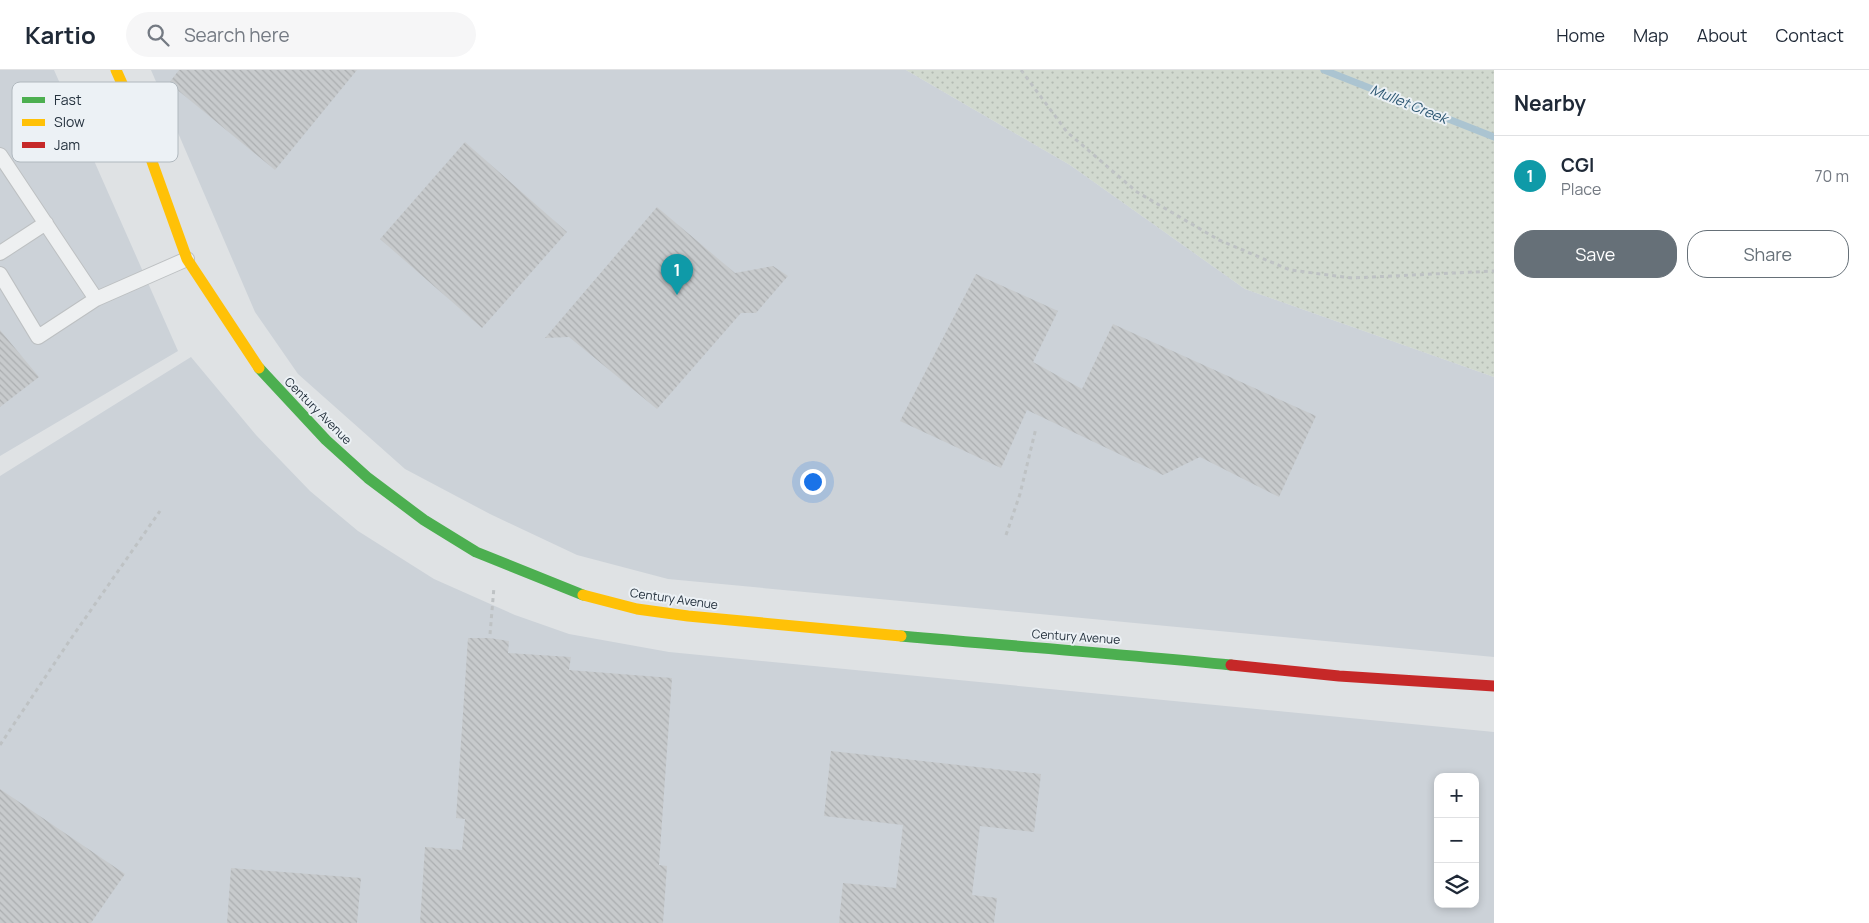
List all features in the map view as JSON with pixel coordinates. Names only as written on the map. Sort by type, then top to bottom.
[{"type":"street","name":"Century Avenue","points":[[116,70],[121,82]]},
{"type":"street","name":"Century Avenue","points":[[152,162],[187,259],[262,374],[326,440],[368,478],[424,520],[476,552],[579,594],[637,610],[688,616],[1008,646],[1114,653],[1339,676],[1494,686]]},
{"type":"lane","points":[[0,155],[96,299]]},
{"type":"lane","points":[[0,252],[46,223]]},
{"type":"lane","points":[[0,274],[38,337],[96,299],[187,259]]},
{"type":"path","points":[[1022,70],[1068,132],[1137,192],[1220,240],[1264,259],[1290,270],[1352,278],[1494,271]]},
{"type":"path","points":[[1006,535],[1020,494],[1036,428]]},
{"type":"path","points":[[0,745],[160,511]]},
{"type":"path","points":[[490,634],[496,561]]},
{"type":"shaded area","points":[[0,70],[54,70],[59,82],[12,82],[12,162],[95,162],[178,351],[0,456]]},
{"type":"shaded area","points":[[151,70],[906,70],[1070,165],[1245,289],[1494,377],[1494,657],[668,579],[577,555],[490,514],[405,469],[298,374],[255,312],[178,133],[178,82],[156,82]]},
{"type":"shaded area","points":[[906,70],[1494,70],[1494,377],[1245,289],[1070,165]]},
{"type":"shaded area","points":[[191,357],[256,435],[310,491],[358,531],[434,579],[515,615],[569,634],[669,652],[1494,732],[1494,923],[0,923],[0,476]]},
{"type":"building","points":[[179,70],[357,70],[275,170],[178,90],[178,82],[170,82]]},
{"type":"building","points":[[465,142],[567,232],[482,328],[380,239]]},
{"type":"building","points":[[657,207],[735,273],[773,266],[788,276],[756,313],[741,313],[657,409],[569,337],[545,338]]},
{"type":"building","points":[[976,274],[1058,311],[1033,362],[1082,389],[1113,324],[1316,416],[1279,497],[1200,457],[1163,475],[1027,410],[1001,468],[900,421]]},
{"type":"building","points":[[0,330],[39,377],[0,407]]},
{"type":"building","points":[[468,638],[489,638],[509,641],[508,653],[571,657],[569,670],[672,678],[659,865],[667,866],[663,923],[420,923],[425,847],[462,850],[465,819],[456,818]]},
{"type":"building","points":[[831,751],[1041,774],[1034,832],[980,826],[972,895],[997,898],[994,923],[839,923],[843,883],[896,888],[903,825],[824,816]]},
{"type":"building","points":[[0,789],[125,874],[91,923],[0,923]]},
{"type":"building","points":[[231,868],[361,878],[357,923],[227,923]]},
{"type":"waterway","name":"Mullet Creek","points":[[1324,70],[1494,137]]},
{"type":"traffic: fast","points":[[259,368],[326,440],[368,478],[424,520],[476,552],[583,595]]},
{"type":"traffic: fast","points":[[901,636],[1231,665]]},
{"type":"traffic: slow","points":[[116,70],[121,82]]},
{"type":"traffic: slow","points":[[152,162],[187,259],[259,368]]},
{"type":"traffic: slow","points":[[583,595],[637,609],[688,616],[901,636]]},
{"type":"traffic: jam","points":[[1231,665],[1339,676],[1494,686]]},
{"type":"place","name":"CGI","points":[[677,295]]}]
